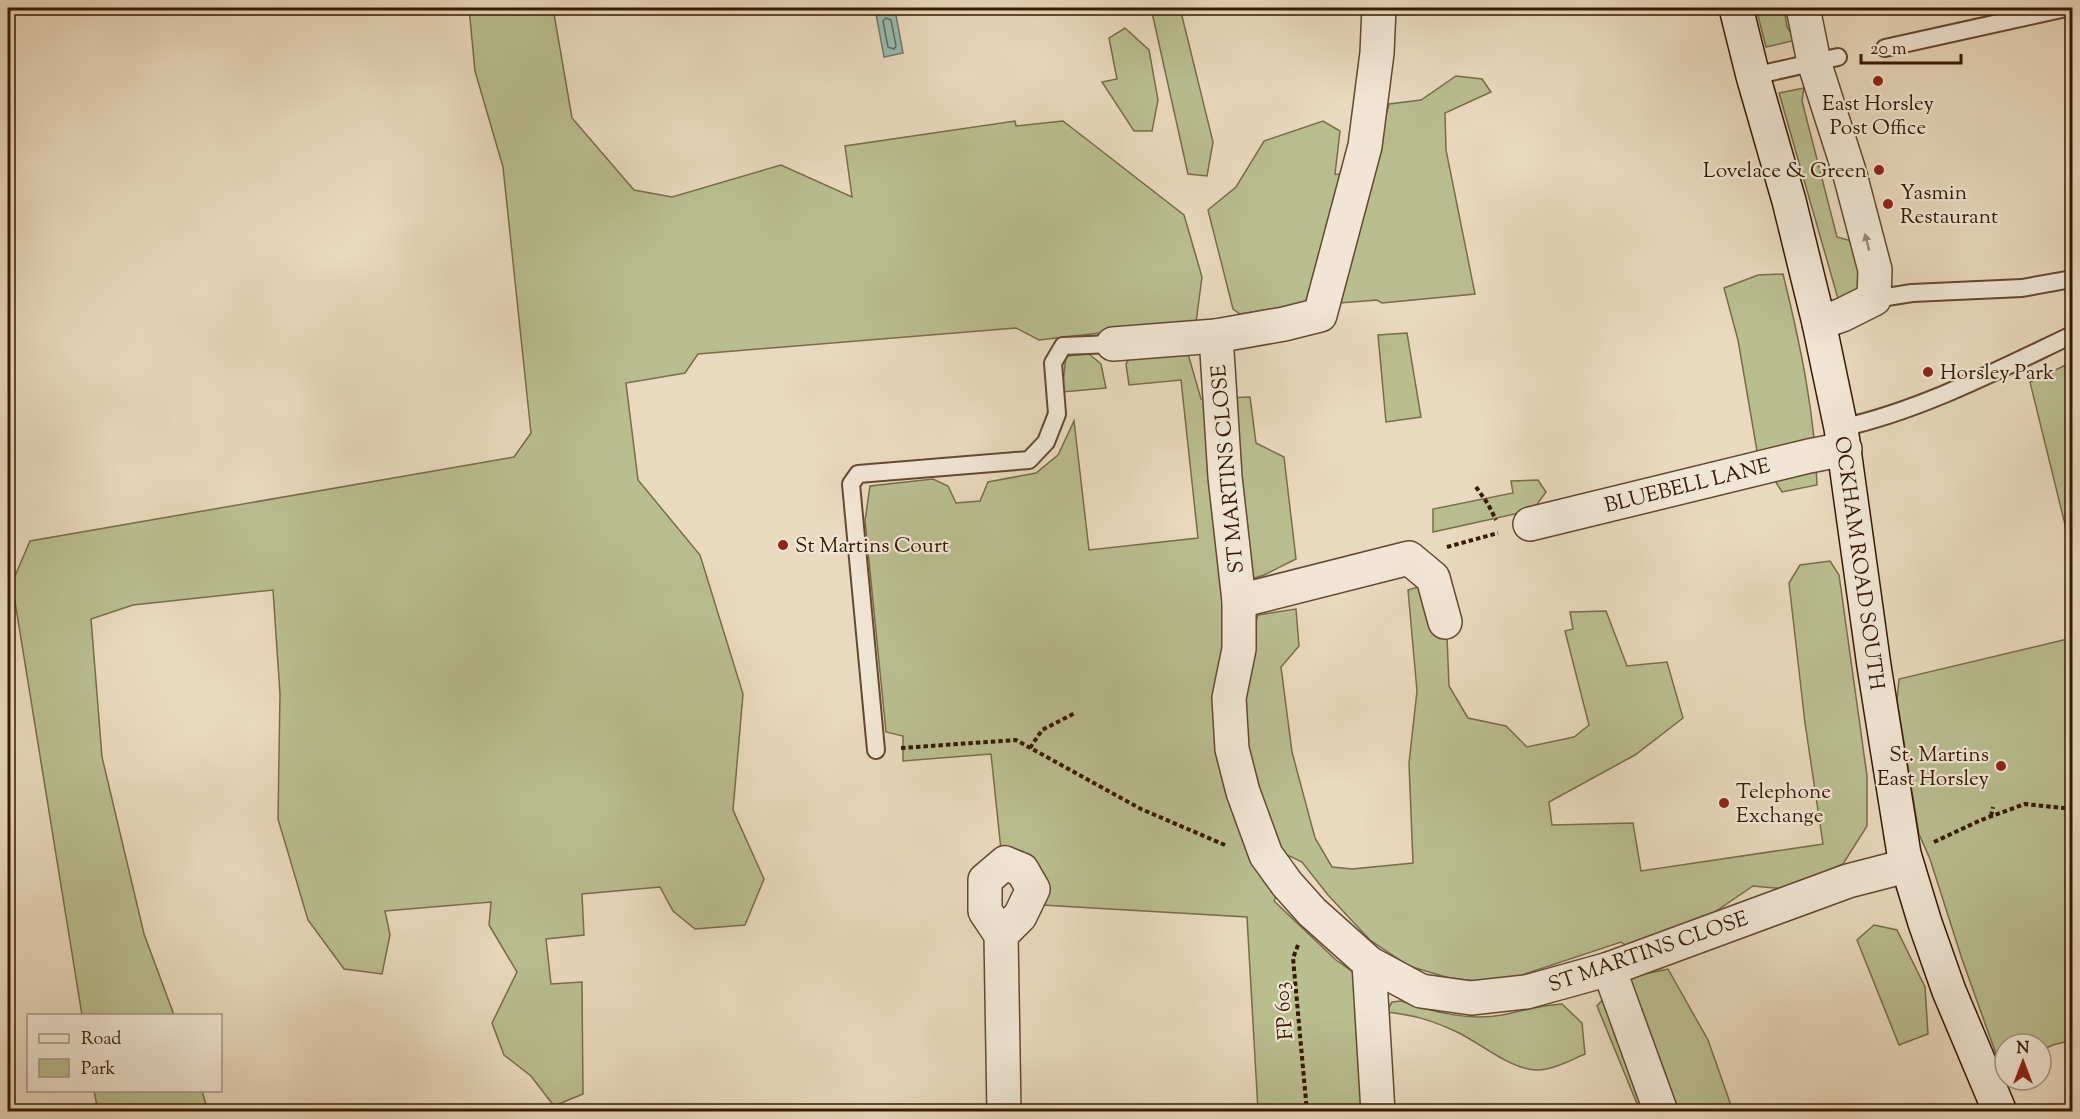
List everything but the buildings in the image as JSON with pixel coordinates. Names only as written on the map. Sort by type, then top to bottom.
[{"type":"street","points":[[1113,344],[1216,336],[1320,315],[1365,146],[1377,53],[1379,8]]},
{"type":"street","name":"OCKHAM ROAD SOUTH","points":[[1736,8],[1789,201],[1819,323],[1843,439],[1874,666],[1905,860],[1949,991],[2000,1112]]},
{"type":"street","points":[[1803,8],[1826,59],[1850,171],[1875,270],[1874,299],[1842,315],[1819,323]]},
{"type":"street","name":"ST MARTINS CLOSE","points":[[1216,336],[1225,477],[1239,601],[1239,649],[1229,698],[1232,749],[1243,792],[1266,855],[1287,884],[1312,912],[1369,963],[1421,991],[1471,998],[1526,992],[1609,969],[1905,860]]},
{"type":"street","name":"BLUEBELL LANE","points":[[1516,528],[1809,456],[1843,439]]},
{"type":"street","name":"ST MARTINS CLOSE","points":[[1239,601],[1409,558],[1433,578],[1445,622]]},
{"type":"street","points":[[1001,935],[1004,1112]]},
{"type":"street","points":[[1369,963],[1378,1112]]},
{"type":"street","points":[[1609,969],[1661,1112]]},
{"type":"lane","points":[[1886,48],[2066,8]]},
{"type":"lane","points":[[1753,76],[1826,59]]},
{"type":"lane","points":[[1874,299],[1912,293],[2022,288],[2073,279]]},
{"type":"lane","points":[[1843,439],[1876,421],[1948,392],[2073,335]]},
{"type":"lane","points":[[876,750],[851,483],[858,474],[1029,460],[1046,442],[1057,414],[1053,363],[1063,346],[1113,344]]},
{"type":"path","points":[[1476,487],[1488,504],[1516,528]]},
{"type":"path","points":[[1444,548],[1475,539]]},
{"type":"path","points":[[1030,748],[1042,730],[1075,713]]},
{"type":"path","points":[[876,750],[1016,740],[1141,809],[1231,847],[1266,855]]},
{"type":"path","points":[[1905,860],[1931,844],[1991,816],[2025,804],[2073,809]]},
{"type":"path","points":[[1991,816],[1993,807]]},
{"type":"path","name":"FP 603","points":[[1307,1112],[1293,958],[1312,912]]},
{"type":"green space","points":[[469,8],[553,8],[572,118],[634,190],[672,197],[781,165],[852,197],[845,146],[1015,121],[1016,126],[1063,121],[1184,215],[1202,277],[1196,322],[1039,340],[1016,328],[698,354],[685,373],[626,383],[638,480],[700,555],[743,694],[733,810],[764,879],[745,925],[695,929],[673,911],[660,887],[582,894],[584,935],[546,939],[551,984],[582,982],[583,1094],[554,1106],[531,1076],[504,1055],[492,1023],[517,972],[489,925],[491,902],[385,911],[390,935],[382,974],[344,969],[308,920],[278,819],[280,694],[273,590],[133,605],[91,619],[102,757],[144,934],[174,1014],[82,1014],[12,583],[30,541],[514,457],[531,433],[503,167],[475,71]]},
{"type":"green space","points":[[1151,8],[1180,8],[1213,142],[1207,176],[1188,174]]},
{"type":"green space","points":[[1756,8],[1784,8],[1787,27],[1796,40],[1766,47]]},
{"type":"green space","points":[[1125,28],[1149,50],[1158,100],[1152,131],[1134,131],[1102,82],[1117,79],[1109,38]]},
{"type":"green space","points":[[1456,76],[1482,79],[1491,92],[1445,113],[1446,150],[1475,294],[1382,303],[1377,300],[1277,308],[1240,314],[1233,309],[1208,210],[1236,187],[1264,141],[1323,121],[1340,131],[1335,174],[1370,177],[1389,104],[1421,100]]},
{"type":"green space","points":[[1804,88],[1802,101],[1837,237],[1855,242],[1862,280],[1852,298],[1839,302],[1779,93]]},
{"type":"green space","points":[[1783,274],[1806,378],[1817,485],[1782,492],[1757,451],[1738,340],[1724,288],[1758,275]]},
{"type":"green space","points":[[1407,333],[1421,417],[1386,422],[1378,335]]},
{"type":"green space","points":[[1186,347],[1201,399],[1250,397],[1256,443],[1284,457],[1296,559],[1264,575],[1227,587],[1228,645],[1277,894],[1274,901],[1336,960],[1353,972],[1362,994],[1370,1110],[1258,1111],[1247,917],[1042,905],[1038,865],[1016,849],[1001,850],[991,754],[903,761],[903,736],[886,732],[865,521],[870,486],[933,479],[948,486],[956,503],[980,501],[988,482],[1036,473],[1058,455],[1074,421],[1089,550],[1198,538],[1181,380],[1129,385],[1126,364],[1133,352]]},
{"type":"green space","points":[[1089,354],[1101,364],[1106,388],[1062,392],[1066,356]]},
{"type":"green space","points":[[2072,362],[2072,553],[2030,382]]},
{"type":"green space","points":[[1538,480],[1546,492],[1533,510],[1433,532],[1433,509],[1513,493],[1511,481]]},
{"type":"green space","points":[[1830,561],[1839,575],[1867,776],[1867,826],[1843,864],[1784,889],[1753,886],[1700,922],[1629,948],[1621,942],[1507,980],[1484,982],[1449,978],[1409,966],[1370,940],[1328,895],[1302,862],[1279,851],[1252,784],[1242,713],[1245,657],[1258,615],[1296,609],[1299,646],[1281,667],[1292,752],[1315,838],[1332,867],[1352,869],[1413,863],[1409,763],[1417,691],[1408,590],[1425,585],[1447,636],[1449,686],[1468,718],[1506,726],[1527,747],[1574,737],[1589,725],[1565,631],[1573,629],[1570,612],[1606,611],[1627,666],[1667,662],[1683,718],[1635,755],[1549,802],[1552,825],[1633,823],[1641,871],[1823,844],[1805,723],[1789,583],[1800,565]]},
{"type":"green space","points":[[2072,638],[2072,1040],[2053,1045],[2053,1032],[1993,1032],[1993,1046],[1930,859],[1919,834],[1897,700],[1899,679]]},
{"type":"green space","points":[[1874,925],[1897,930],[1925,987],[1928,1034],[1899,1045],[1857,940]]},
{"type":"green space","points":[[1668,969],[1708,1040],[1733,1111],[1640,1111],[1597,1006],[1621,979]]},
{"type":"green space","points":[[1401,1001],[1438,1012],[1476,1017],[1489,1017],[1562,1004],[1582,1023],[1585,1054],[1549,1068],[1527,1069],[1506,1061],[1439,1024],[1414,1016],[1386,1012],[1392,1002]]},
{"type":"green space","points":[[94,1092],[202,1092],[208,1111],[98,1111]]},
{"type":"water","points":[[895,10],[903,53],[884,57],[876,14]]},
{"type":"place","name":"East Horsley Post Office","points":[[1878,81]]},
{"type":"place","name":"Lovelace & Green","points":[[1879,170]]},
{"type":"place","name":"Yasmin Restaurant","points":[[1888,204]]},
{"type":"place","name":"Horsley Park","points":[[1928,372]]},
{"type":"place","name":"St Martins Court","points":[[783,545]]},
{"type":"place","name":"St. Martins East Horsley","points":[[2001,766]]},
{"type":"place","name":"Telephone Exchange","points":[[1724,803]]}]
